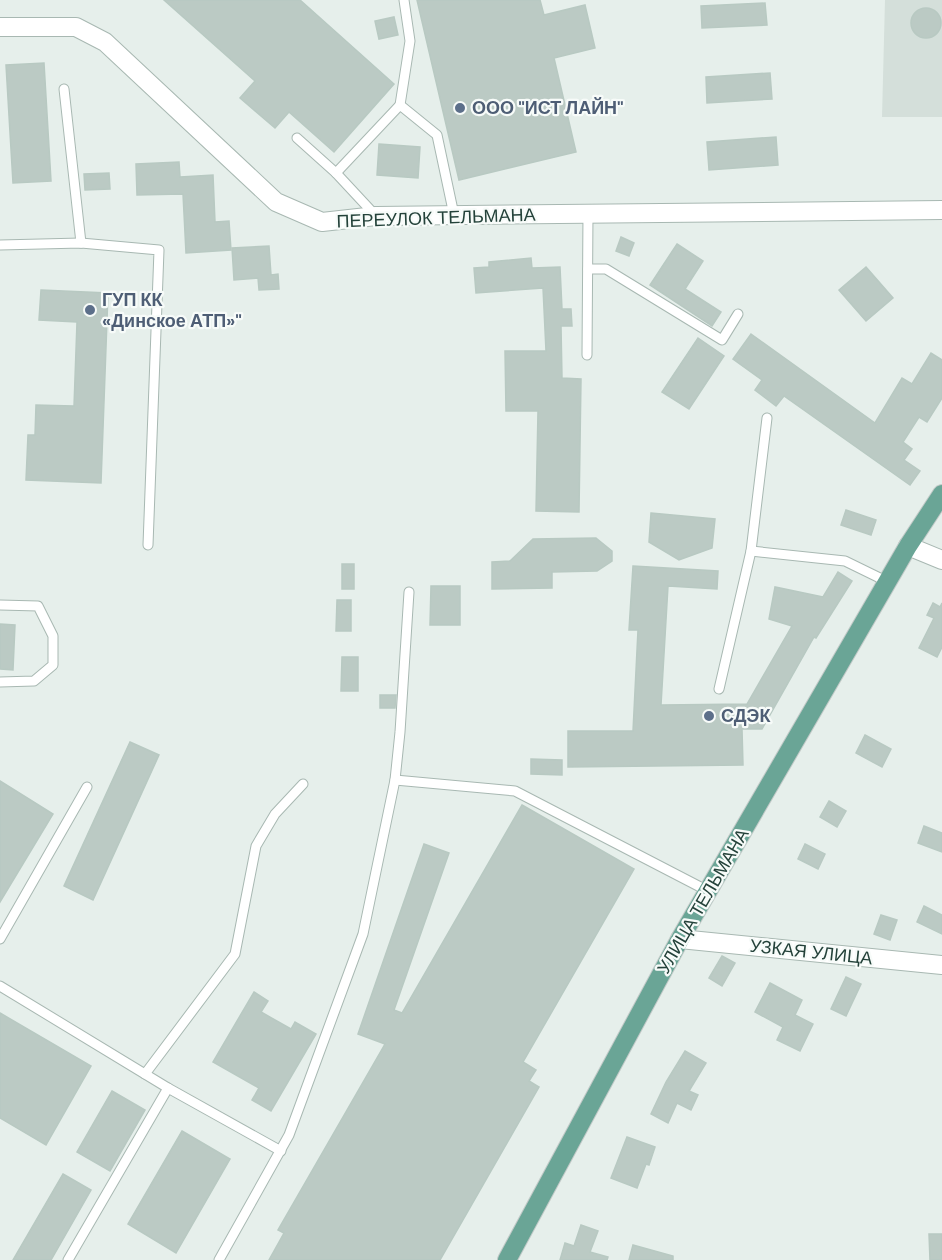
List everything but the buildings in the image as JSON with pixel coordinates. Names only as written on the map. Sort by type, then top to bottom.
[{"type":"main road","name":"УЛИЦА ТЕЛЬМАНА","points":[[507,1260],[680,939],[908,546],[942,494]]},
{"type":"street","name":"ПЕРЕУЛОК ТЕЛЬМАНА","points":[[0,27],[76,27],[105,42],[276,202],[322,222],[376,216],[942,210]]},
{"type":"street","points":[[908,546],[942,560]]},
{"type":"street","name":"УЗКАЯ УЛИЦА","points":[[680,939],[942,965]]},
{"type":"lane","points":[[336,173],[400,105],[410,41],[404,0]]},
{"type":"lane","points":[[64,89],[81,243]]},
{"type":"lane","points":[[400,105],[437,135],[454,215]]},
{"type":"lane","points":[[297,138],[336,173],[376,216]]},
{"type":"lane","points":[[587,355],[588,214]]},
{"type":"lane","points":[[0,245],[81,243],[159,250],[148,545]]},
{"type":"lane","points":[[588,269],[606,269],[722,340],[738,314]]},
{"type":"lane","points":[[719,689],[751,551],[767,418]]},
{"type":"lane","points":[[751,551],[845,561],[888,582]]},
{"type":"lane","points":[[219,1260],[289,1135],[363,934],[394,780],[400,732],[409,592]]},
{"type":"lane","points":[[0,605],[38,606],[53,636],[53,664],[34,681],[0,682]]},
{"type":"lane","points":[[394,780],[515,791],[708,891]]},
{"type":"lane","points":[[145,1074],[235,954],[256,846],[275,814],[303,784]]},
{"type":"lane","points":[[0,939],[87,788]]},
{"type":"lane","points":[[0,986],[168,1088],[281,1151]]},
{"type":"lane","points":[[68,1260],[168,1088]]},
{"type":"shaded area","points":[[885,0],[942,0],[942,117],[882,117]]},
{"type":"place","name":"ООО \"ИСТ ЛАЙН\"","points":[[460,108]]},
{"type":"place","name":"ГУП КК «Динское АТП»\"","points":[[90,310]]},
{"type":"place","name":"СДЭК","points":[[709,716]]}]
